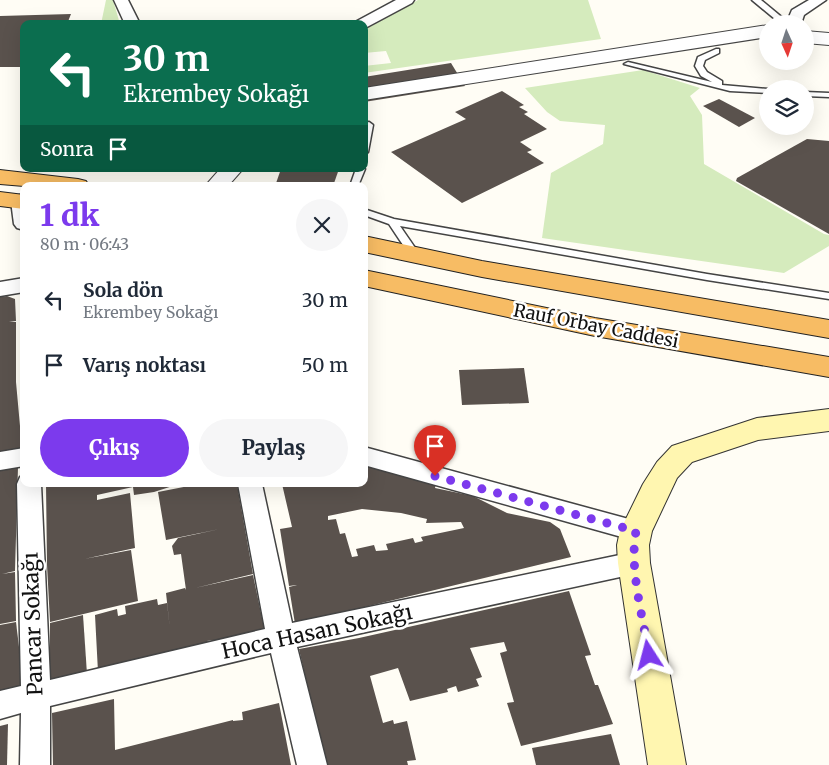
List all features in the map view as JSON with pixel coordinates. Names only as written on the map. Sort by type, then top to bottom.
[{"type":"highway","points":[[0,177],[43,182]]},
{"type":"highway","name":"Rauf Orbay Caddesi","points":[[368,245],[738,315],[829,329]]},
{"type":"highway","name":"Rauf Orbay Caddesi","points":[[368,279],[604,329],[829,367]]},
{"type":"main road","points":[[667,765],[635,547],[654,492],[667,470],[682,454],[757,429],[829,420]]},
{"type":"street","points":[[121,0],[130,20]]},
{"type":"street","points":[[368,21],[407,0]]},
{"type":"street","points":[[796,15],[819,0]]},
{"type":"street","points":[[814,27],[829,28]]},
{"type":"street","points":[[368,93],[759,32]]},
{"type":"street","points":[[814,38],[829,39]]},
{"type":"street","points":[[368,104],[759,44]]},
{"type":"street","points":[[15,201],[20,214]]},
{"type":"street","points":[[0,289],[20,286]]},
{"type":"street","points":[[368,457],[635,547]]},
{"type":"street","points":[[0,461],[20,458]]},
{"type":"street","name":"Pancar Sokağı","points":[[29,487],[36,696],[35,765]]},
{"type":"street","points":[[251,487],[281,638],[312,765]]},
{"type":"street","name":"Hoca Hasan Sokağı","points":[[0,705],[281,638],[635,547]]},
{"type":"lane","points":[[756,0],[775,15]]},
{"type":"lane","points":[[716,51],[700,59],[699,66],[708,77],[730,89]]},
{"type":"lane","points":[[628,64],[730,89],[759,91]]},
{"type":"lane","points":[[814,94],[829,95]]},
{"type":"lane","points":[[368,130],[369,124]]},
{"type":"lane","points":[[368,213],[392,222],[829,296]]},
{"type":"lane","points":[[392,222],[415,255]]},
{"type":"green space","points":[[106,0],[113,0],[119,20],[102,20]]},
{"type":"green space","points":[[418,0],[588,0],[601,39],[368,72],[368,66],[391,63],[386,51],[368,53],[368,28]]},
{"type":"green space","points":[[643,70],[700,88],[690,96],[702,115],[704,164],[824,234],[829,235],[829,246],[784,273],[542,238],[551,173],[603,144],[605,125],[560,121],[547,112],[525,88]]},
{"type":"building","points":[[71,14],[69,20],[20,20],[20,67],[0,67],[0,16]]},
{"type":"building","points":[[451,63],[465,86],[368,101],[368,76]]},
{"type":"building","points":[[502,91],[524,105],[519,107],[528,112],[524,114],[547,129],[520,142],[532,150],[527,152],[544,163],[462,203],[391,152],[466,119],[455,112]]},
{"type":"building","points":[[719,99],[755,118],[739,127],[703,106]]},
{"type":"building","points":[[807,139],[829,141],[829,234],[736,181],[737,178]]},
{"type":"building","points":[[280,172],[338,172],[334,182],[276,182]]},
{"type":"building","points":[[7,296],[15,299],[16,321],[9,322],[16,322],[16,382],[20,448],[0,453],[0,297]]},
{"type":"building","points":[[524,368],[529,403],[462,405],[459,370]]},
{"type":"building","points":[[368,461],[436,484],[435,488],[473,496],[507,513],[550,522],[560,529],[571,557],[295,624],[289,587],[297,585],[289,586],[280,529],[292,527],[283,487],[368,487]],"holes":[[[362,509],[401,513],[427,519],[426,523],[461,522],[464,528],[421,537],[423,541],[415,543],[413,538],[386,544],[388,550],[376,551],[374,545],[356,549],[358,556],[352,557],[345,533],[340,534],[336,519],[328,520],[328,516]]]},
{"type":"building","points":[[18,467],[15,571],[2,574],[15,572],[16,621],[0,624],[0,471]]},
{"type":"building","points":[[46,487],[133,487],[97,495],[97,500],[130,493],[135,548],[84,559],[131,550],[138,601],[50,622]]},
{"type":"building","points":[[133,487],[170,487],[154,492],[134,495]]},
{"type":"building","points":[[184,487],[238,487],[253,574],[195,588],[253,575],[265,632],[214,642],[213,640],[207,641],[208,645],[98,672],[95,615],[117,609],[118,616],[126,614],[125,606],[157,599],[158,605],[167,603],[170,629],[166,593],[185,588],[186,590],[181,554],[174,555],[172,546],[178,538],[220,529],[166,540],[158,492]]},
{"type":"building","points":[[569,591],[591,655],[585,656],[595,685],[598,685],[613,724],[521,746],[507,703],[514,702],[500,653],[507,651],[504,642],[470,648],[482,677],[476,679],[479,686],[458,692],[456,686],[447,689],[448,692],[410,701],[398,668],[370,676],[383,723],[393,720],[394,724],[407,721],[416,760],[407,761],[408,765],[325,765],[299,649],[359,638]]},
{"type":"building","points":[[83,615],[87,674],[50,683],[50,623]]},
{"type":"building","points":[[16,622],[24,689],[0,695],[0,625]]},
{"type":"building","points":[[114,699],[115,750],[233,720],[243,720],[242,712],[279,703],[291,765],[53,765],[52,713]]},
{"type":"building","points":[[8,724],[7,765],[0,765],[0,726]]},
{"type":"building","points":[[611,734],[620,765],[536,765],[532,748]]},
{"type":"route","points":[[435,476],[636,531],[633,545],[634,563],[649,655]]}]
